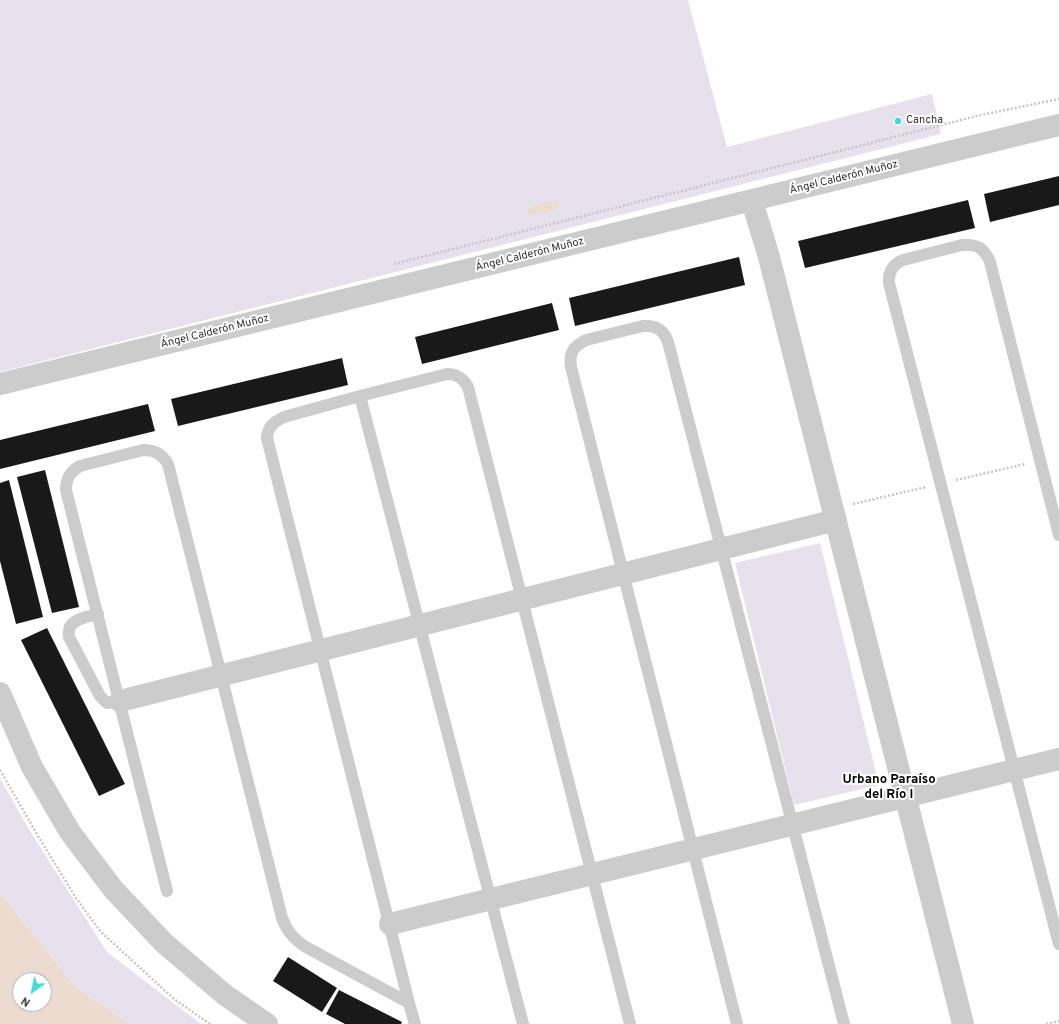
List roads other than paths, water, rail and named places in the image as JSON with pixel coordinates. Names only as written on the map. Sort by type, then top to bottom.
[{"type":"street","name":"Ángel Calderón Muñoz","points":[[0,384],[1059,125]]},
{"type":"street","points":[[752,201],[771,265],[963,1024]]},
{"type":"street","points":[[120,701],[836,520]]},
{"type":"street","points":[[0,692],[32,767],[70,832],[113,889],[164,943],[225,995],[267,1024]]},
{"type":"street","points":[[390,924],[1059,759]]},
{"type":"lane","points":[[1059,535],[990,262],[986,252],[971,244],[962,245],[897,263],[892,268],[888,276],[889,283],[1059,944]]},
{"type":"lane","points":[[737,1024],[571,367],[570,357],[573,350],[579,343],[643,326],[651,325],[658,328],[665,334],[668,342],[844,1024]]},
{"type":"lane","points":[[415,1024],[320,650],[268,438],[268,432],[271,425],[284,417],[360,396],[447,374],[453,374],[460,376],[468,387],[630,1024]]},
{"type":"lane","points":[[360,396],[523,1024]]},
{"type":"lane","points":[[166,891],[120,701],[66,490],[68,476],[80,466],[143,450],[151,450],[159,453],[165,458],[168,464],[286,929],[304,946],[409,1003]]},
{"type":"lane","points":[[98,614],[73,622],[68,632],[69,637],[100,696],[107,703],[120,701]]},
{"type":"place","name":"Cancha","points":[[898,121]]},
{"type":"district","name":"Urbano Paraíso del Río I","points":[[889,788]]}]
